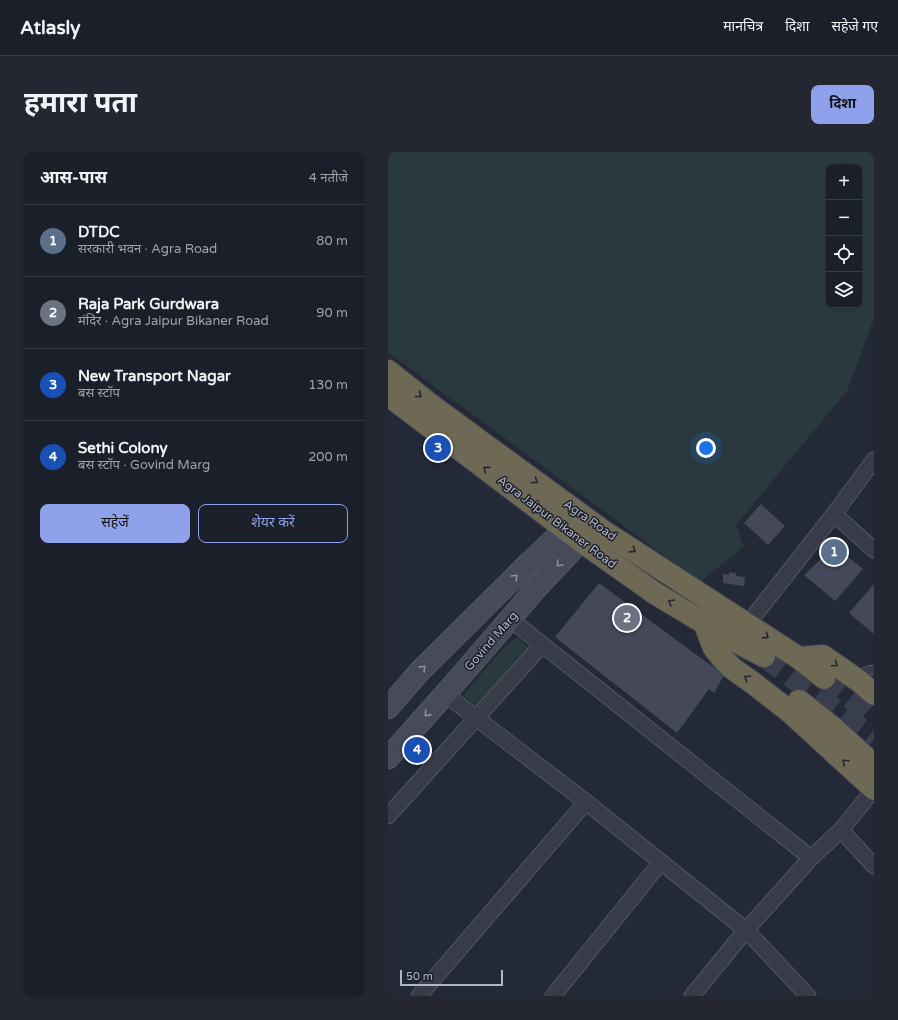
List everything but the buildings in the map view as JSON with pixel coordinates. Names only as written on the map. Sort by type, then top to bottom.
[{"type":"highway","name":"Agra Road","points":[[388,372],[580,526],[740,632],[799,658],[824,678]]},
{"type":"highway","name":"Agra Jaipur Bikaner Road","points":[[388,395],[580,526],[656,594],[704,622],[740,632]]},
{"type":"highway","points":[[704,622],[714,648],[732,668],[753,682],[789,711],[874,789]]},
{"type":"highway","points":[[740,632],[764,656]]},
{"type":"highway","points":[[740,632],[741,654],[874,764]]},
{"type":"highway","points":[[799,658],[823,656],[874,694]]},
{"type":"street","points":[[740,632],[834,514],[874,460]]},
{"type":"street","points":[[834,514],[874,550]]},
{"type":"street","name":"Govind Marg","points":[[388,758],[446,694],[548,575],[580,526]]},
{"type":"street","points":[[388,708],[420,671],[530,562],[580,526]]},
{"type":"street","points":[[510,620],[811,858]]},
{"type":"street","points":[[388,816],[542,645]]},
{"type":"street","points":[[446,694],[586,802],[746,930],[808,996]]},
{"type":"street","points":[[692,996],[746,930],[811,858],[841,830],[874,789]]},
{"type":"street","points":[[419,996],[586,802]]},
{"type":"street","points":[[841,830],[874,866]]},
{"type":"street","points":[[553,996],[661,862]]},
{"type":"lane","points":[[853,677],[869,670],[874,670]]},
{"type":"shaded area","points":[[388,152],[874,152],[874,318],[847,391],[736,525],[744,546],[700,582],[388,352]]},
{"type":"shaded area","points":[[518,637],[529,649],[480,710],[463,695],[507,644]]},
{"type":"tunnel","points":[[764,656],[874,739]]},
{"type":"tunnel","points":[[824,678],[874,718]]},
{"type":"place","name":"New Transport Nagar","points":[[438,448]]},
{"type":"place","name":"DTDC","points":[[834,552]]},
{"type":"place","name":"Raja Park Gurdwara","points":[[627,618]]},
{"type":"place","name":"Sethi Colony","points":[[417,750]]}]
